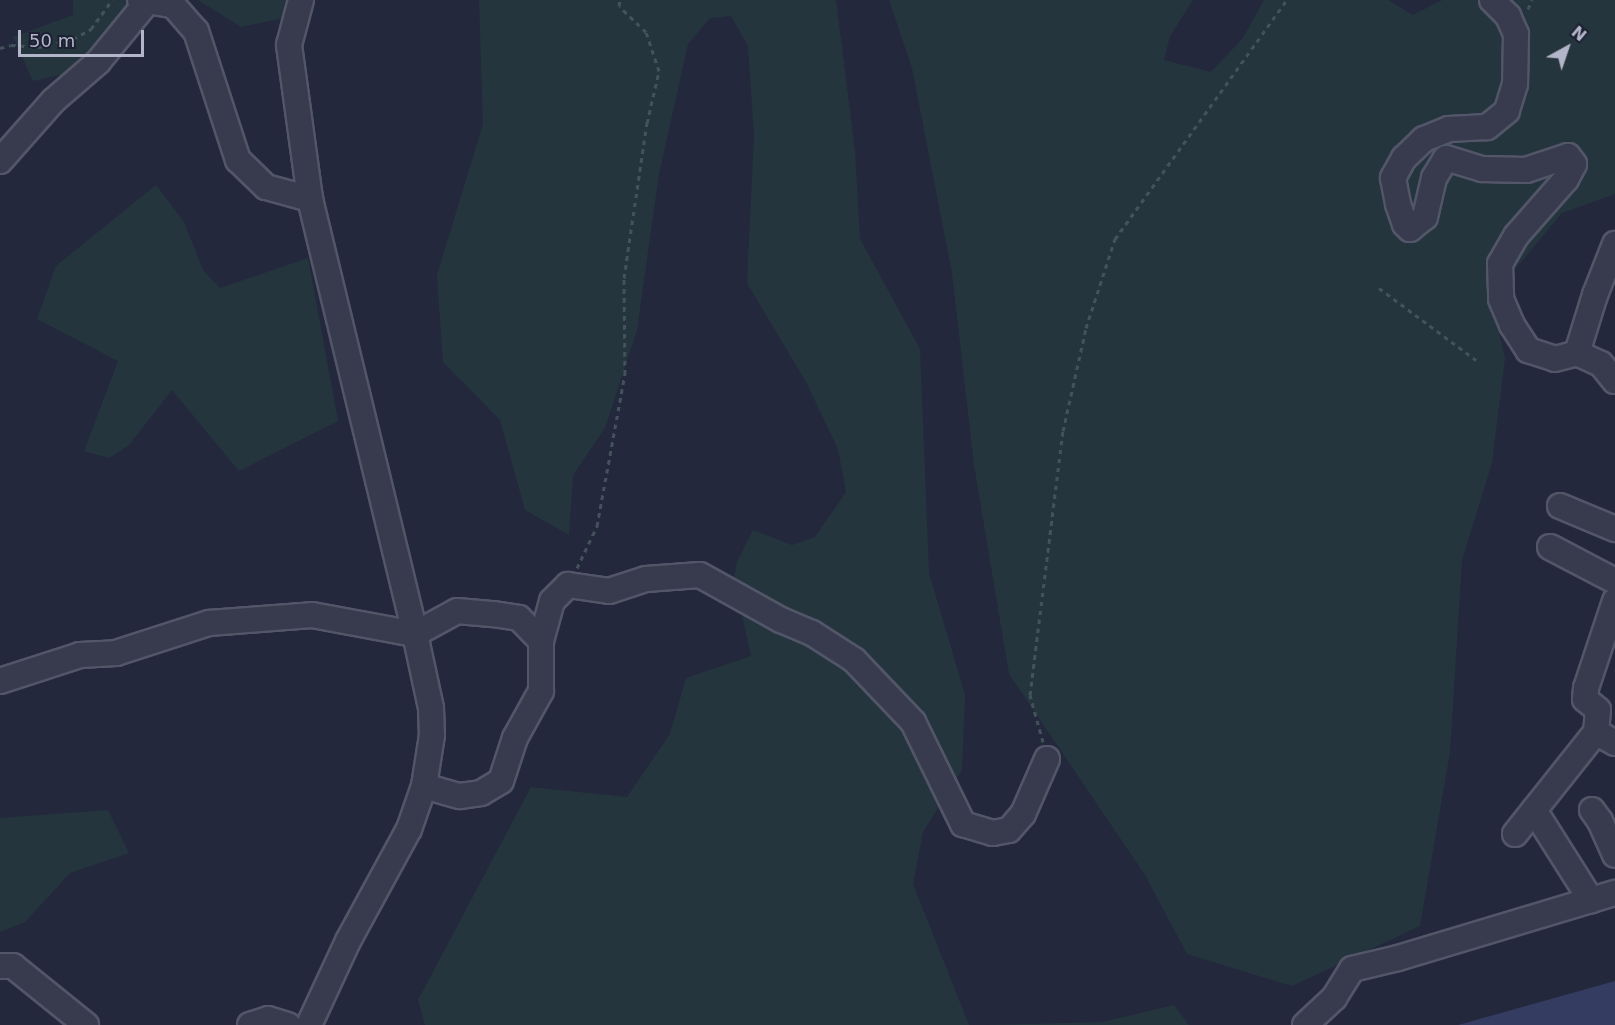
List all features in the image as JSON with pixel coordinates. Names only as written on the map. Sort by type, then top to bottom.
[{"type":"street","points":[[301,0],[289,45],[310,199],[415,634],[431,708],[432,735],[424,786],[409,829],[348,942],[309,1025]]},
{"type":"street","points":[[1492,0],[1508,16],[1515,34],[1515,84],[1507,111],[1486,127],[1449,129],[1424,139],[1404,158],[1393,178],[1398,204],[1410,229],[1425,217],[1434,178],[1446,158],[1482,169],[1526,170],[1568,156],[1574,164],[1566,179],[1516,236],[1500,264],[1501,298],[1512,325],[1528,350],[1555,359],[1577,353],[1601,364],[1615,381]]},
{"type":"street","points":[[0,161],[53,101],[98,62],[144,1],[173,5],[196,31],[238,160],[266,187],[310,199]]},
{"type":"street","points":[[1577,353],[1595,295],[1615,244]]},
{"type":"street","points":[[1560,506],[1615,529]]},
{"type":"street","points":[[1550,547],[1615,581]]},
{"type":"street","points":[[424,786],[460,796],[481,793],[501,781],[515,738],[541,691],[542,641],[552,601],[568,585],[609,591],[646,579],[700,575],[781,620],[812,633],[854,660],[913,722],[963,824],[993,833],[1009,830],[1023,814],[1047,759]]},
{"type":"street","points":[[1515,834],[1534,810],[1606,738],[1598,710],[1585,699],[1586,688],[1615,601]]},
{"type":"street","points":[[0,681],[80,655],[116,653],[209,623],[312,615],[415,634],[457,611],[519,618],[542,641]]},
{"type":"street","points":[[1534,810],[1591,900]]},
{"type":"street","points":[[1592,810],[1600,821],[1615,855]]},
{"type":"street","points":[[1305,1025],[1334,998],[1352,969],[1398,958],[1615,893]]},
{"type":"street","points":[[0,966],[13,966],[86,1025]]},
{"type":"street","points":[[250,1025],[268,1019],[288,1025]]},
{"type":"path","points":[[0,48],[11,45],[39,47],[74,39],[91,29],[112,0]]},
{"type":"path","points":[[568,585],[597,526],[625,374],[624,278],[647,123],[659,70],[646,32],[619,6],[620,0]]},
{"type":"path","points":[[1047,759],[1030,694],[1063,431],[1086,328],[1115,239],[1287,0]]},
{"type":"path","points":[[1379,288],[1476,360]]},
{"type":"shaded area","points":[[73,0],[173,0],[78,71],[33,81],[13,37],[73,15]]},
{"type":"shaded area","points":[[198,0],[286,0],[284,18],[241,27]]},
{"type":"shaded area","points":[[479,0],[836,0],[855,151],[860,239],[920,349],[929,573],[965,695],[962,770],[923,832],[913,884],[969,1025],[425,1025],[418,1000],[531,787],[627,797],[670,734],[686,678],[751,656],[734,578],[737,562],[753,530],[792,545],[815,537],[846,492],[838,449],[806,382],[747,283],[754,135],[748,46],[731,16],[710,18],[688,44],[659,174],[637,330],[605,428],[573,475],[569,535],[525,510],[500,420],[443,362],[437,275],[483,124]]},
{"type":"shaded area","points":[[889,0],[1193,0],[1170,36],[1164,60],[1211,72],[1243,38],[1264,0],[1388,0],[1413,15],[1442,0],[1615,0],[1615,194],[1562,213],[1491,298],[1505,358],[1492,463],[1462,560],[1450,752],[1420,926],[1292,986],[1187,954],[1145,875],[1009,674],[974,465],[952,273],[912,68]]},
{"type":"shaded area","points":[[156,185],[184,222],[203,270],[220,288],[308,258],[338,421],[239,471],[172,390],[129,445],[109,458],[84,451],[118,361],[37,319],[56,266]]},
{"type":"shaded area","points":[[108,810],[129,853],[70,873],[25,922],[0,932],[0,818]]},
{"type":"shaded area","points":[[1174,1005],[1189,1025],[984,1025],[1103,1022]]},
{"type":"water","points":[[1615,981],[1615,1025],[1458,1025]]}]
